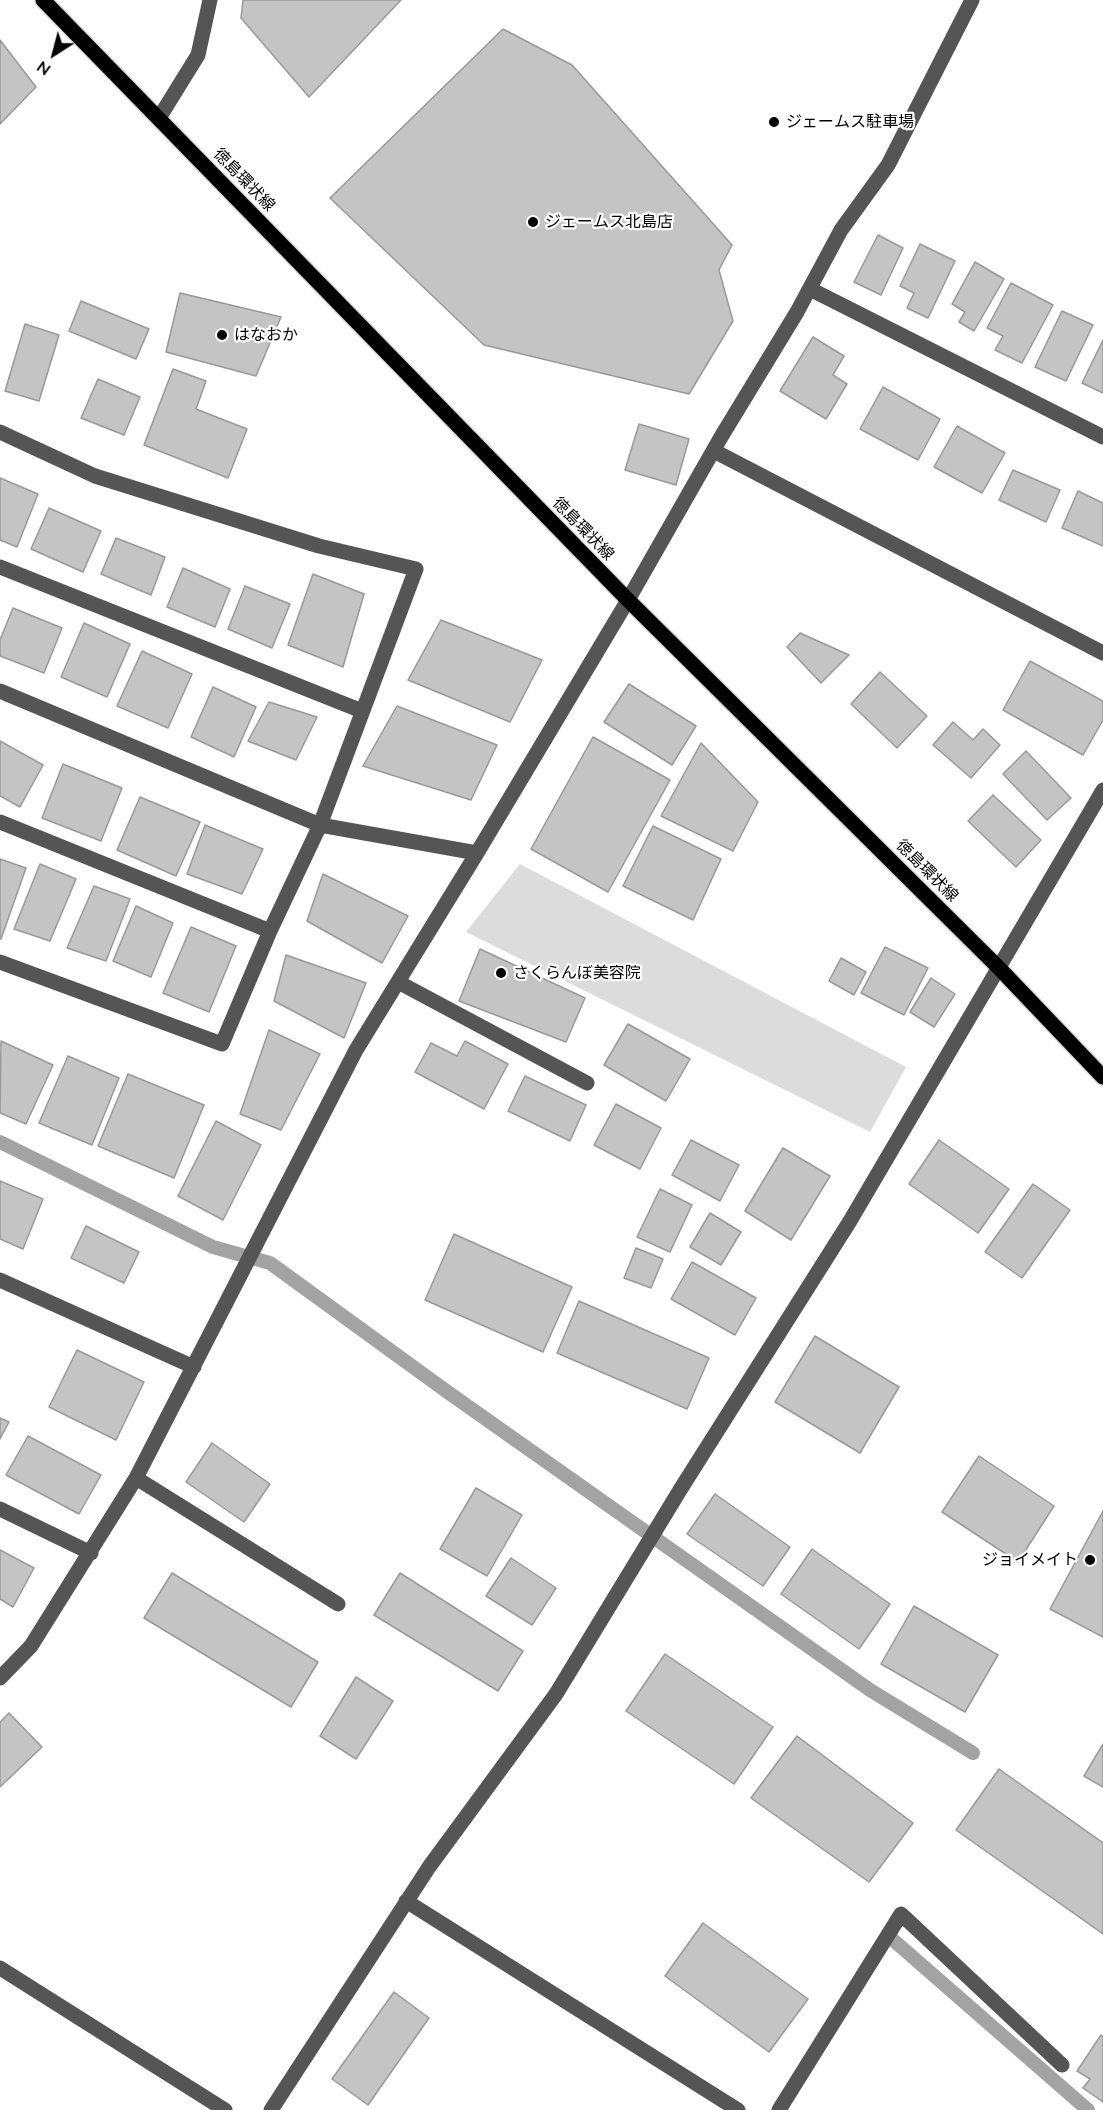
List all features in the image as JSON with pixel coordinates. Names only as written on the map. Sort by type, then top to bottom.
[{"type":"main road","name":"徳島環状線","points":[[43,0],[628,600],[999,968],[1103,1077]]},
{"type":"street","points":[[159,118],[198,55],[210,0]]},
{"type":"street","points":[[0,1678],[31,1646],[136,1478],[356,1050],[628,600],[810,289],[841,230],[888,165],[972,0]]},
{"type":"street","points":[[810,289],[1103,437]]},
{"type":"street","points":[[0,432],[95,476],[319,546],[416,569],[320,825],[270,931],[222,1044],[0,962]]},
{"type":"street","points":[[714,450],[1103,653]]},
{"type":"street","points":[[0,567],[362,711]]},
{"type":"street","points":[[0,691],[320,825],[477,853]]},
{"type":"street","points":[[271,2110],[429,1867],[556,1694],[710,1440],[850,1221],[1103,790]]},
{"type":"street","points":[[0,822],[270,931]]},
{"type":"street","points":[[398,982],[587,1083]]},
{"type":"street","points":[[0,1280],[194,1367]]},
{"type":"street","points":[[136,1478],[338,1604]]},
{"type":"street","points":[[0,1509],[91,1553]]},
{"type":"street","points":[[406,1901],[738,2110]]},
{"type":"street","points":[[779,2110],[901,1914],[1062,2066]]},
{"type":"street","points":[[0,1968],[225,2110]]},
{"type":"shaded area","points":[[520,864],[906,1067],[870,1132],[466,932]]},
{"type":"building","points":[[243,0],[401,0],[309,97],[241,18]]},
{"type":"building","name":"ジェームス北島店","points":[[503,29],[572,65],[732,245],[719,270],[733,321],[689,394],[484,345],[330,198]]},
{"type":"building","points":[[0,40],[36,87],[0,124]]},
{"type":"building","points":[[878,235],[903,248],[881,295],[854,282]]},
{"type":"building","points":[[920,244],[955,261],[928,318],[907,308],[914,293],[900,286]]},
{"type":"building","points":[[975,262],[1004,279],[974,331],[959,322],[965,312],[952,304]]},
{"type":"building","points":[[1011,283],[1053,305],[1022,363],[995,350],[1003,336],[987,328]]},
{"type":"building","name":"はなおか","points":[[180,293],[281,317],[256,376],[166,352]]},
{"type":"building","points":[[81,301],[149,329],[136,359],[69,331]]},
{"type":"building","points":[[1062,311],[1093,325],[1066,381],[1035,367]]},
{"type":"building","points":[[25,324],[59,335],[39,401],[5,391]]},
{"type":"building","points":[[813,337],[844,356],[833,375],[847,384],[826,419],[780,391]]},
{"type":"building","points":[[1103,340],[1103,393],[1082,383]]},
{"type":"building","points":[[173,369],[206,381],[196,409],[247,429],[228,478],[144,445]]},
{"type":"building","points":[[98,379],[140,397],[124,435],[81,418]]},
{"type":"building","points":[[883,387],[940,419],[918,460],[860,429]]},
{"type":"building","points":[[639,424],[689,439],[676,485],[625,470]]},
{"type":"building","points":[[957,426],[1005,453],[982,493],[934,467]]},
{"type":"building","points":[[1013,470],[1060,490],[1046,522],[999,500]]},
{"type":"building","points":[[0,478],[38,494],[17,547],[0,540]]},
{"type":"building","points":[[1078,491],[1103,503],[1103,546],[1062,528]]},
{"type":"building","points":[[49,508],[101,531],[83,572],[31,549]]},
{"type":"building","points":[[116,538],[165,557],[151,595],[101,574]]},
{"type":"building","points":[[183,568],[230,589],[215,627],[167,607]]},
{"type":"building","points":[[313,574],[364,594],[343,667],[288,645]]},
{"type":"building","points":[[245,586],[290,604],[272,648],[228,629]]},
{"type":"building","points":[[13,608],[62,628],[44,673],[0,656],[0,640]]},
{"type":"building","points":[[441,620],[542,660],[510,722],[408,680]]},
{"type":"building","points":[[84,623],[130,644],[107,697],[61,677]]},
{"type":"building","points":[[800,633],[849,655],[821,683],[787,647]]},
{"type":"building","points":[[142,651],[192,674],[168,728],[117,706]]},
{"type":"building","points":[[1030,661],[1103,701],[1103,720],[1083,755],[1003,710]]},
{"type":"building","points":[[880,672],[927,716],[897,748],[851,704]]},
{"type":"building","points":[[629,684],[696,726],[672,765],[604,722]]},
{"type":"building","points":[[213,687],[256,707],[234,757],[191,737]]},
{"type":"building","points":[[269,702],[317,717],[296,760],[248,741]]},
{"type":"building","points":[[397,706],[497,745],[471,800],[363,766]]},
{"type":"building","points":[[953,722],[973,740],[983,729],[1000,745],[971,778],[933,745]]},
{"type":"building","points":[[593,737],[670,780],[608,892],[531,849]]},
{"type":"building","points":[[0,741],[43,765],[20,807],[0,796]]},
{"type":"building","points":[[701,743],[758,802],[733,851],[661,816]]},
{"type":"building","points":[[1026,751],[1071,798],[1047,820],[1003,774]]},
{"type":"building","points":[[63,764],[122,788],[101,841],[42,818]]},
{"type":"building","points":[[993,795],[1041,840],[1016,867],[968,821]]},
{"type":"building","points":[[140,797],[200,822],[176,876],[117,850]]},
{"type":"building","points":[[205,825],[263,849],[242,894],[187,874]]},
{"type":"building","points":[[653,826],[721,859],[693,920],[623,886]]},
{"type":"building","points":[[0,859],[26,868],[1,939],[0,939]]},
{"type":"building","points":[[40,864],[76,879],[50,941],[14,929]]},
{"type":"building","points":[[323,874],[408,916],[382,963],[307,921]]},
{"type":"building","points":[[94,886],[130,899],[106,961],[67,948]]},
{"type":"building","points":[[136,906],[173,923],[151,977],[113,961]]},
{"type":"building","points":[[191,927],[236,946],[209,1012],[163,993]]},
{"type":"building","points":[[885,947],[928,968],[904,1015],[861,993]]},
{"type":"building","name":"さくらんぼ美容院","points":[[480,949],[585,998],[566,1042],[459,1001]]},
{"type":"building","points":[[286,955],[366,983],[344,1038],[274,1001]]},
{"type":"building","points":[[841,958],[866,972],[854,995],[829,981]]},
{"type":"building","points":[[931,978],[955,994],[934,1027],[910,1012]]},
{"type":"building","points":[[628,1024],[690,1059],[666,1101],[604,1065]]},
{"type":"building","points":[[269,1030],[320,1054],[281,1130],[240,1114]]},
{"type":"building","points":[[1,1041],[53,1065],[26,1124],[0,1113]]},
{"type":"building","points":[[465,1041],[508,1064],[484,1109],[415,1072],[431,1043],[457,1056]]},
{"type":"building","points":[[68,1056],[119,1078],[92,1145],[39,1123]]},
{"type":"building","points":[[128,1074],[204,1105],[174,1178],[98,1146]]},
{"type":"building","points":[[525,1076],[586,1105],[570,1141],[508,1111]]},
{"type":"building","points":[[616,1104],[661,1128],[640,1169],[594,1145]]},
{"type":"building","points":[[216,1121],[261,1145],[223,1220],[178,1196]]},
{"type":"building","points":[[691,1140],[739,1165],[720,1201],[672,1175]]},
{"type":"building","points":[[939,1140],[1009,1189],[978,1233],[909,1184]]},
{"type":"building","points":[[783,1148],[830,1176],[791,1240],[745,1211]]},
{"type":"building","points":[[0,1181],[43,1199],[23,1249],[0,1239]]},
{"type":"building","points":[[1033,1184],[1070,1210],[1022,1278],[985,1252]]},
{"type":"building","points":[[660,1189],[692,1205],[670,1252],[637,1237]]},
{"type":"building","points":[[710,1213],[741,1232],[721,1265],[690,1247]]},
{"type":"building","points":[[86,1226],[139,1252],[124,1283],[71,1258]]},
{"type":"building","points":[[454,1234],[572,1287],[543,1352],[425,1300]]},
{"type":"building","points":[[636,1248],[663,1259],[651,1288],[624,1278]]},
{"type":"building","points":[[692,1262],[756,1298],[735,1335],[671,1299]]},
{"type":"building","points":[[579,1301],[709,1358],[687,1409],[557,1353]]},
{"type":"building","points":[[815,1336],[899,1387],[860,1453],[775,1402]]},
{"type":"building","points":[[77,1350],[144,1382],[116,1440],[49,1407]]},
{"type":"building","points":[[0,1418],[9,1422],[0,1439]]},
{"type":"building","points":[[28,1436],[101,1475],[79,1514],[6,1475]]},
{"type":"building","points":[[212,1443],[270,1484],[244,1522],[186,1482]]},
{"type":"building","points":[[979,1456],[1054,1506],[1018,1562],[942,1512]]},
{"type":"building","points":[[476,1488],[522,1515],[487,1576],[440,1549]]},
{"type":"building","points":[[715,1494],[790,1547],[763,1586],[687,1534]]},
{"type":"building","name":"ジョイメイト","points":[[1103,1511],[1103,1637],[1050,1609]]},
{"type":"building","points":[[812,1549],[890,1604],[859,1649],[781,1594]]},
{"type":"building","points":[[0,1550],[34,1568],[13,1607],[0,1599]]},
{"type":"building","points":[[511,1558],[556,1588],[532,1625],[486,1596]]},
{"type":"building","points":[[172,1573],[318,1662],[291,1707],[144,1618]]},
{"type":"building","points":[[400,1573],[523,1651],[498,1691],[374,1615]]},
{"type":"building","points":[[914,1606],[998,1655],[965,1712],[881,1664]]},
{"type":"building","points":[[665,1654],[773,1727],[734,1784],[626,1711]]},
{"type":"building","points":[[356,1677],[393,1701],[356,1759],[320,1736]]},
{"type":"building","points":[[9,1713],[42,1747],[0,1787],[0,1722]]},
{"type":"building","points":[[797,1736],[913,1823],[869,1882],[751,1798]]},
{"type":"building","points":[[1103,1744],[1103,1787],[1084,1776]]},
{"type":"building","points":[[999,1769],[1103,1843],[1103,1934],[956,1830]]},
{"type":"building","points":[[703,1923],[808,1999],[769,2052],[665,1976]]},
{"type":"building","points":[[394,1992],[429,2018],[368,2105],[332,2079]]},
{"type":"building","points":[[1101,2035],[1103,2037],[1103,2102],[1083,2088],[1090,2079],[1077,2071]]},
{"type":"waterway","points":[[0,1142],[213,1247],[270,1263],[449,1393],[870,1690],[973,1753]]},
{"type":"waterway","points":[[892,1939],[1088,2110]]},
{"type":"place","name":"ジェームス駐車場","points":[[774,122]]},
{"type":"place","name":"ジェームス北島店","points":[[533,222]]},
{"type":"place","name":"はなおか","points":[[222,335]]},
{"type":"place","name":"さくらんぼ美容院","points":[[501,973]]},
{"type":"place","name":"ジョイメイト","points":[[1090,1560]]}]
